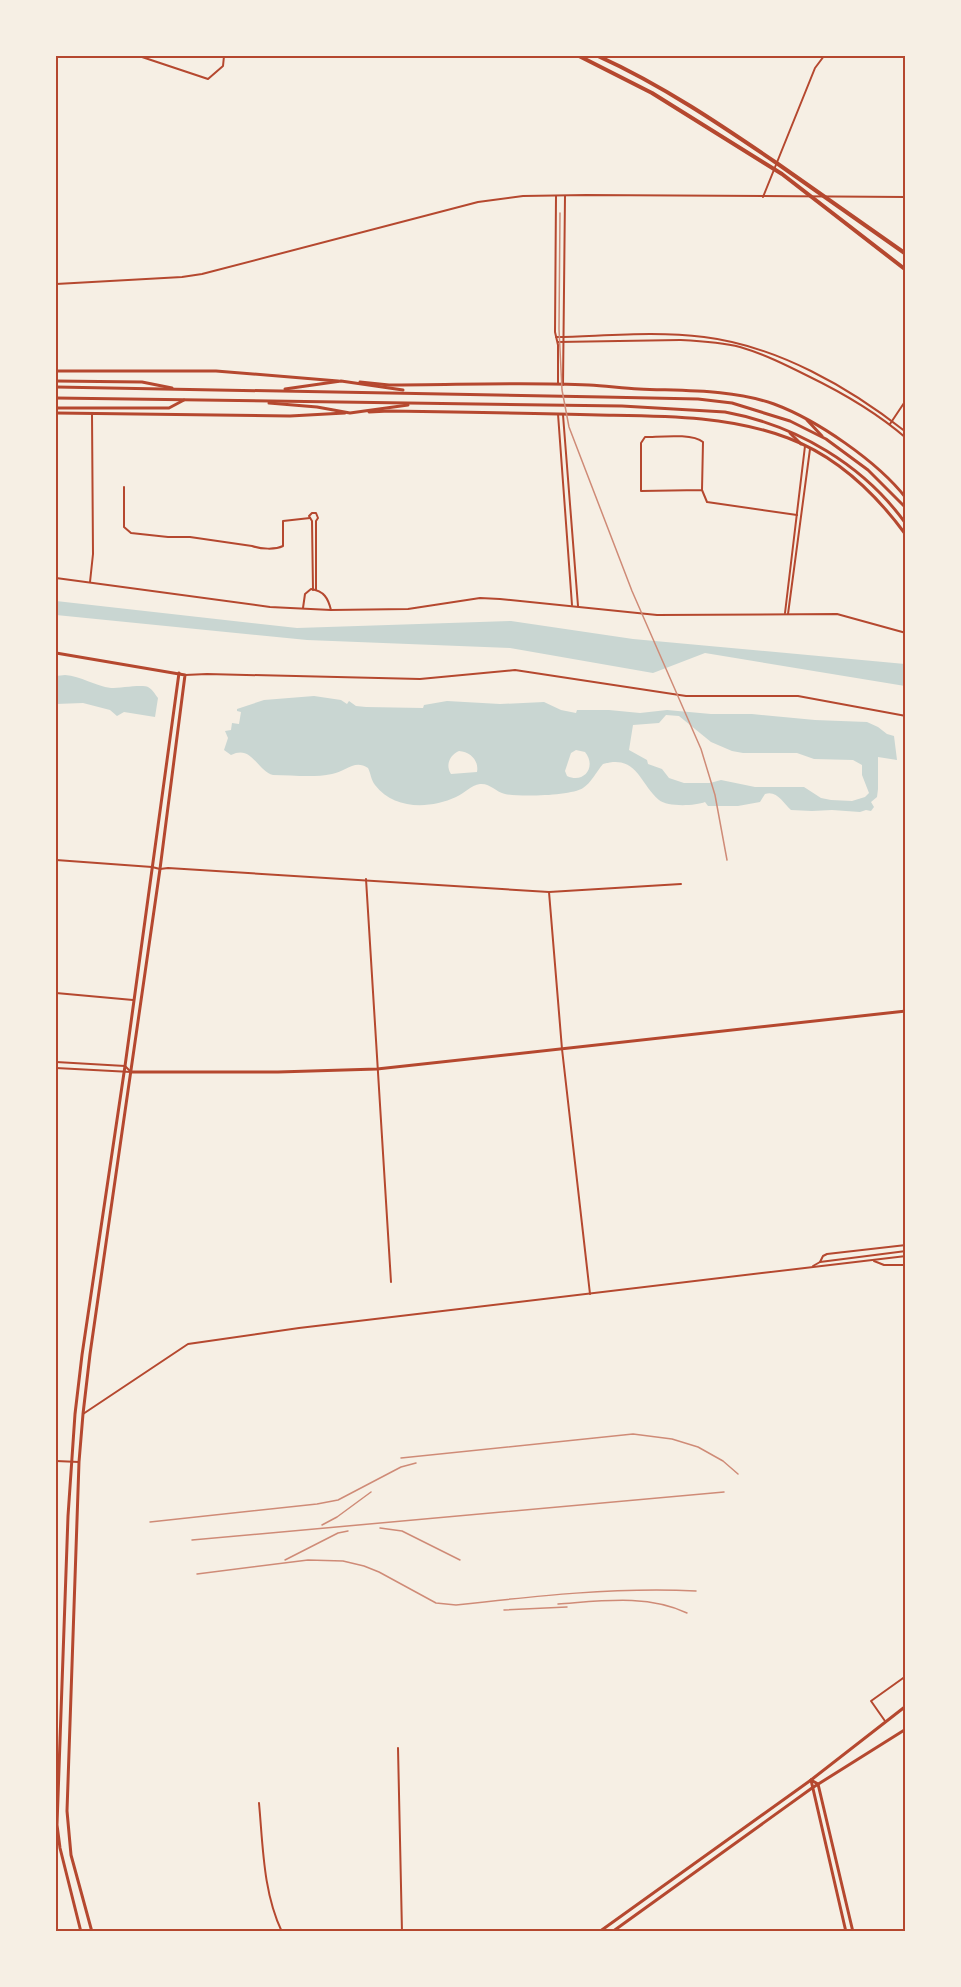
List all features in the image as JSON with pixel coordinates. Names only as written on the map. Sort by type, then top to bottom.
[{"type":"highway","points":[[579,56],[652,93],[782,174],[906,270]]},
{"type":"highway","points":[[598,56],[635,74],[706,116],[906,254]]},
{"type":"main road","points":[[56,371],[216,371],[389,385],[563,385],[729,394],[774,404],[807,420],[852,448],[906,498]]},
{"type":"main road","points":[[56,381],[142,382],[180,389]]},
{"type":"main road","points":[[275,391],[341,381],[423,393]]},
{"type":"main road","points":[[56,387],[698,399],[732,403],[790,421],[826,440],[868,470],[906,508]]},
{"type":"main road","points":[[56,398],[622,405],[725,412],[742,415],[789,432],[843,460],[868,482],[906,524]]},
{"type":"main road","points":[[56,411],[169,408],[184,400]]},
{"type":"main road","points":[[240,401],[317,407],[350,413],[418,403]]},
{"type":"main road","points":[[56,411],[290,416],[389,411],[652,416],[729,422],[788,438],[810,448],[842,468],[888,510],[906,535]]},
{"type":"main road","points":[[807,420],[826,440]]},
{"type":"main road","points":[[789,432],[803,445]]},
{"type":"main road","points":[[56,653],[185,675],[160,869],[92,1342],[79,1462],[67,1811],[71,1855],[92,1932]]},
{"type":"main road","points":[[81,1932],[60,1848],[57,1825],[71,1462],[82,1355],[125,1066],[179,673]]},
{"type":"main road","points":[[131,1072],[377,1069],[906,1011]]},
{"type":"main road","points":[[599,1932],[811,1780],[906,1706]]},
{"type":"main road","points":[[612,1932],[812,1788],[906,1730]]},
{"type":"main road","points":[[811,1780],[818,1784],[853,1932]]},
{"type":"main road","points":[[811,1780],[846,1932]]},
{"type":"street","points":[[139,56],[208,79],[223,66],[224,56]]},
{"type":"street","points":[[763,197],[815,68],[824,56]]},
{"type":"street","points":[[563,385],[565,195]]},
{"type":"street","points":[[56,284],[202,274],[478,202],[523,196],[906,197]]},
{"type":"street","points":[[556,196],[558,385]]},
{"type":"street","points":[[556,337],[681,335],[702,336],[747,345],[779,357],[845,390],[890,423],[906,438]]},
{"type":"street","points":[[558,342],[699,340],[738,347],[778,361],[832,388],[906,432]]},
{"type":"street","points":[[890,423],[906,400]]},
{"type":"street","points":[[90,582],[93,554],[92,413]]},
{"type":"street","points":[[560,414],[572,606]]},
{"type":"street","points":[[560,414],[578,606]]},
{"type":"street","points":[[702,490],[641,491],[641,443],[645,437],[678,436],[700,439],[703,442],[702,490],[707,502],[796,515]]},
{"type":"street","points":[[786,614],[803,445]]},
{"type":"street","points":[[786,614],[810,448]]},
{"type":"street","points":[[124,487],[124,527],[131,533],[190,537],[258,548],[278,548],[284,546],[284,520],[310,518]]},
{"type":"street","points":[[316,513],[318,518],[316,521],[314,590],[309,516],[316,513]]},
{"type":"street","points":[[56,578],[270,607],[331,610],[408,609],[480,598],[657,615],[837,614],[906,633]]},
{"type":"street","points":[[303,609],[305,594],[314,590],[320,591],[329,599],[331,610]]},
{"type":"street","points":[[185,675],[420,679],[515,670],[686,696],[798,696],[906,716]]},
{"type":"street","points":[[56,860],[160,869],[168,867],[549,892],[681,884]]},
{"type":"street","points":[[366,879],[391,1281]]},
{"type":"street","points":[[549,892],[562,1049],[590,1294]]},
{"type":"street","points":[[56,993],[134,1000]]},
{"type":"street","points":[[56,1062],[125,1066],[131,1072]]},
{"type":"street","points":[[56,1068],[131,1072]]},
{"type":"street","points":[[820,1262],[827,1254],[906,1245]]},
{"type":"street","points":[[813,1266],[820,1262],[906,1251]]},
{"type":"street","points":[[83,1414],[188,1344],[298,1328],[906,1256]]},
{"type":"street","points":[[871,1260],[884,1265],[906,1265]]},
{"type":"street","points":[[56,1461],[79,1462]]},
{"type":"street","points":[[885,1721],[871,1701],[906,1676]]},
{"type":"street","points":[[398,1748],[402,1932]]},
{"type":"street","points":[[258,1803],[269,1893],[275,1917],[282,1932]]},
{"type":"shaded area","points":[[56,601],[297,628],[511,621],[633,639],[905,664],[905,686],[705,653],[653,673],[510,648],[307,640],[56,615]]},
{"type":"shaded area","points":[[65,675],[111,688],[148,687],[158,698],[155,717],[124,712],[117,716],[110,710],[83,703],[56,704],[56,676]]},
{"type":"shaded area","points":[[314,696],[341,700],[347,704],[349,701],[356,706],[423,708],[424,705],[447,701],[500,704],[544,702],[561,710],[576,713],[577,710],[640,713],[667,710],[867,722],[894,736],[897,760],[878,757],[877,797],[871,802],[874,807],[871,811],[791,810],[780,798],[769,793],[765,794],[760,802],[738,806],[708,806],[705,802],[688,805],[668,804],[659,800],[630,767],[614,762],[603,764],[586,786],[568,793],[512,795],[480,784],[446,801],[413,805],[392,799],[383,793],[374,783],[368,768],[363,766],[354,765],[337,773],[325,775],[273,775],[267,773],[249,755],[238,753],[231,755],[224,750],[228,738],[225,731],[231,730],[232,723],[239,724],[241,712],[237,709],[264,700]],"holes":[[[666,715],[679,716],[711,742],[732,751],[797,753],[814,759],[853,760],[862,765],[862,775],[869,793],[865,797],[852,801],[831,800],[821,798],[804,787],[755,787],[721,780],[710,783],[684,783],[669,778],[662,769],[648,764],[647,760],[629,750],[633,725],[659,723]],[[576,750],[585,752],[590,763],[587,773],[579,778],[567,776],[565,771],[571,753]],[[459,751],[470,755],[477,764],[477,772],[451,774],[449,764]]]},
{"type":"railway","points":[[560,213],[559,329],[562,390],[569,427],[632,591],[701,749],[715,795],[727,860]]},
{"type":"railway","points":[[401,1458],[633,1434],[672,1439],[698,1447],[723,1461],[738,1474]]},
{"type":"railway","points":[[150,1522],[338,1500],[401,1467],[416,1463]]},
{"type":"railway","points":[[322,1525],[371,1492]]},
{"type":"railway","points":[[192,1540],[724,1492]]},
{"type":"railway","points":[[380,1528],[402,1531],[460,1560]]},
{"type":"railway","points":[[285,1560],[338,1533],[348,1531]]},
{"type":"railway","points":[[197,1574],[308,1560],[343,1561],[379,1572],[436,1603],[456,1605],[606,1591],[696,1591]]},
{"type":"railway","points":[[558,1604],[640,1601],[672,1607],[687,1613]]},
{"type":"railway","points":[[504,1610],[567,1607]]}]
